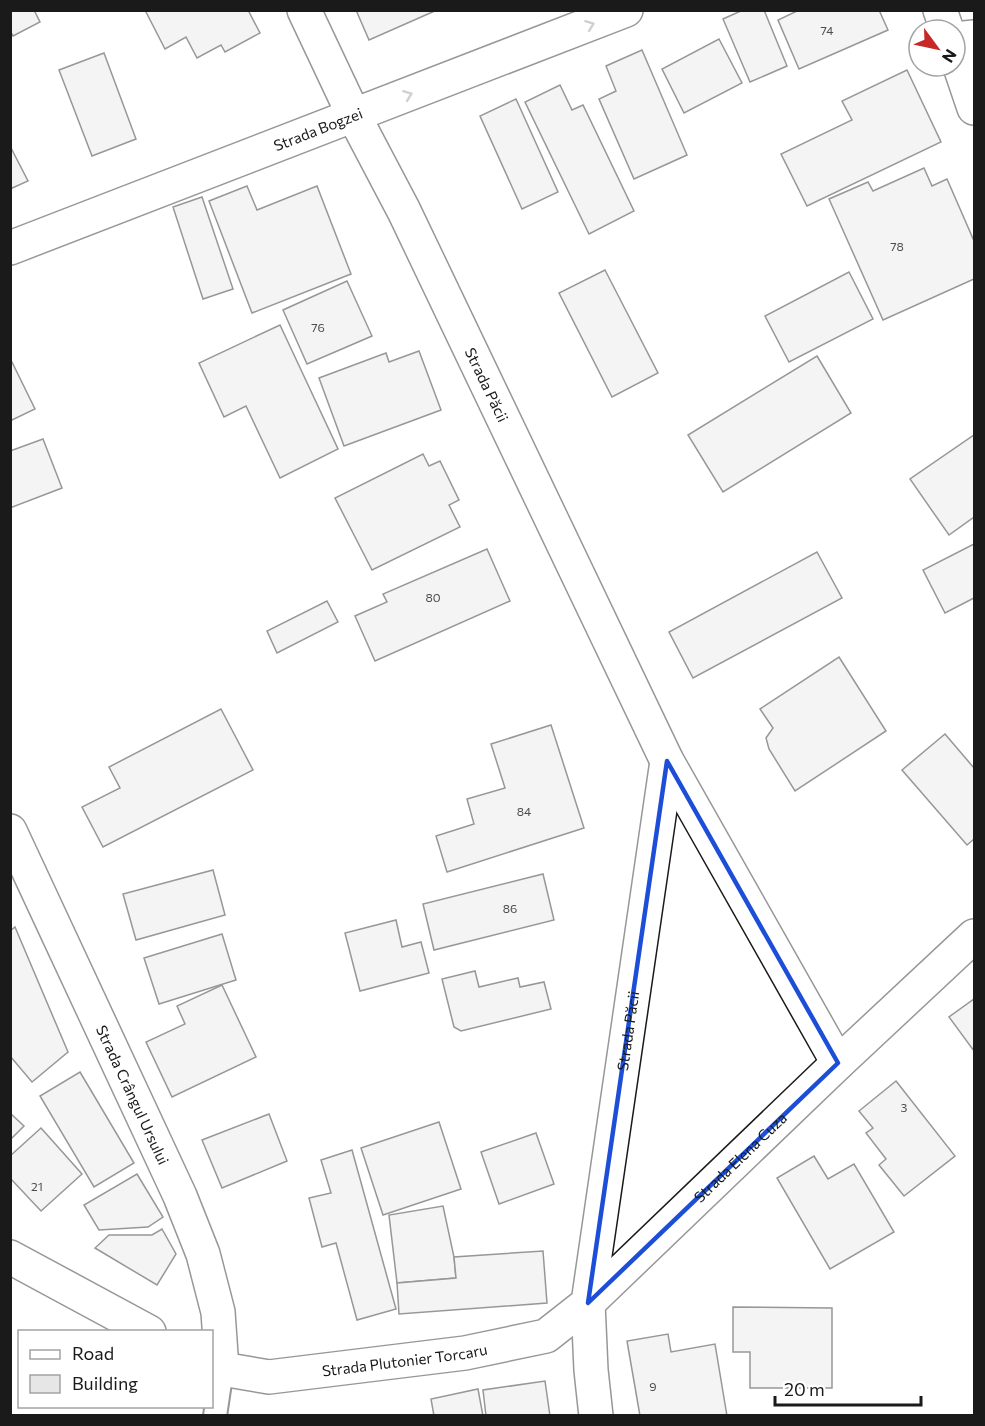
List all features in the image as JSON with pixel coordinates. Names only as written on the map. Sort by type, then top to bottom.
[{"type":"street","name":"Strada Păcii","points":[[304,10],[354,116],[404,211],[666,760],[838,1063]]},
{"type":"street","name":"Strada Bogzei","points":[[10,249],[626,10]]},
{"type":"street","points":[[964,78],[975,108]]},
{"type":"street","name":"Strada Păcii","points":[[588,1303],[666,760]]},
{"type":"street","name":"Strada Crângul Ursului","points":[[10,831],[180,1196],[203,1254],[218,1312],[217,1366]]},
{"type":"street","name":"Strada Elena Cuza","points":[[588,1303],[838,1063],[975,936]]},
{"type":"street","points":[[10,1257],[145,1330]]},
{"type":"street","points":[[588,1303],[596,1416]]},
{"type":"street","name":"Strada Plutonier Torcaru","points":[[217,1366],[269,1377],[465,1353],[546,1336],[588,1303]]},
{"type":"lane","points":[[215,1416],[217,1366]]},
{"type":"highlighted area","points":[[667,761],[838,1063],[588,1303]]},
{"type":"building","points":[[10,10],[34,10],[40,22],[13,36],[10,31]]},
{"type":"building","points":[[145,10],[248,10],[260,33],[225,52],[221,45],[197,58],[186,37],[165,49]]},
{"type":"building","points":[[356,10],[437,10],[369,40]]},
{"type":"building","points":[[743,10],[764,10],[787,66],[750,82],[723,19]]},
{"type":"building","points":[[799,10],[879,10],[888,30],[799,69],[778,20]]},
{"type":"building","points":[[719,39],[742,83],[684,113],[662,69]]},
{"type":"building","points":[[642,50],[687,155],[634,179],[599,99],[616,91],[606,66]]},
{"type":"building","points":[[104,53],[136,139],[92,156],[59,70]]},
{"type":"building","points":[[907,70],[907,78],[911,78],[941,142],[807,206],[781,154],[852,120],[842,101]]},
{"type":"building","points":[[560,85],[572,110],[583,105],[634,211],[589,234],[525,102]]},
{"type":"building","points":[[516,99],[558,192],[522,209],[480,116]]},
{"type":"building","points":[[10,146],[28,181],[10,189]]},
{"type":"building","points":[[924,168],[932,186],[947,179],[974,241],[974,279],[883,320],[829,199],[868,182],[873,191]]},
{"type":"building","points":[[247,186],[257,210],[317,186],[351,274],[252,313],[209,201]]},
{"type":"building","points":[[202,197],[233,289],[203,299],[173,207]]},
{"type":"building","points":[[605,270],[658,373],[612,397],[559,293]]},
{"type":"building","points":[[849,272],[873,319],[789,362],[765,316]]},
{"type":"building","points":[[347,281],[372,336],[307,364],[283,310]]},
{"type":"building","points":[[280,325],[338,449],[280,478],[246,406],[224,417],[199,363]]},
{"type":"building","points":[[419,351],[441,410],[344,446],[319,378],[386,353],[389,362]]},
{"type":"building","points":[[817,356],[851,413],[723,492],[688,435]]},
{"type":"building","points":[[10,358],[35,409],[12,420],[10,417]]},
{"type":"building","points":[[974,435],[974,517],[949,535],[910,479]]},
{"type":"building","points":[[43,439],[62,488],[10,508],[10,451]]},
{"type":"building","points":[[423,454],[429,466],[440,461],[459,500],[449,505],[460,527],[372,570],[335,498]]},
{"type":"building","points":[[974,544],[974,598],[945,613],[923,570]]},
{"type":"building","points":[[487,549],[510,601],[375,661],[355,616],[387,602],[383,594]]},
{"type":"building","points":[[817,552],[842,598],[693,678],[669,632]]},
{"type":"building","points":[[327,601],[338,622],[277,653],[267,631]]},
{"type":"building","points":[[839,657],[886,731],[795,791],[769,749],[766,738],[773,728],[760,709]]},
{"type":"building","points":[[221,709],[253,770],[103,847],[82,807],[120,788],[109,767]]},
{"type":"building","points":[[551,725],[584,828],[447,872],[436,836],[474,824],[467,799],[505,788],[491,744]]},
{"type":"building","points":[[945,734],[974,768],[974,839],[967,845],[902,770]]},
{"type":"building","points":[[213,870],[225,915],[136,940],[123,894]]},
{"type":"building","points":[[543,874],[554,920],[434,950],[423,904]]},
{"type":"building","points":[[396,920],[402,947],[421,942],[429,973],[360,991],[345,933]]},
{"type":"building","points":[[15,927],[68,1052],[32,1082],[10,1056],[10,931]]},
{"type":"building","points":[[222,934],[236,980],[159,1004],[144,958]]},
{"type":"building","points":[[475,971],[479,987],[518,978],[520,987],[544,982],[551,1009],[461,1031],[454,1027],[442,979]]},
{"type":"building","points":[[222,985],[256,1057],[172,1097],[146,1042],[185,1024],[177,1006]]},
{"type":"building","points":[[974,999],[974,1051],[949,1017]]},
{"type":"building","points":[[80,1072],[134,1163],[94,1187],[40,1096]]},
{"type":"building","points":[[896,1081],[955,1156],[904,1196],[879,1165],[886,1159],[866,1133],[873,1128],[859,1111]]},
{"type":"building","points":[[10,1113],[24,1126],[10,1140]]},
{"type":"building","points":[[269,1114],[287,1161],[222,1188],[202,1140]]},
{"type":"building","points":[[439,1122],[461,1189],[383,1215],[361,1148]]},
{"type":"building","points":[[41,1128],[82,1174],[41,1211],[10,1178],[10,1156]]},
{"type":"building","points":[[536,1133],[554,1184],[499,1204],[481,1152]]},
{"type":"building","points":[[352,1150],[396,1309],[357,1320],[336,1243],[322,1247],[309,1198],[331,1193],[321,1160]]},
{"type":"building","points":[[814,1156],[828,1179],[854,1164],[894,1232],[830,1269],[777,1178]]},
{"type":"building","points":[[137,1174],[163,1217],[148,1227],[99,1230],[84,1205]]},
{"type":"building","points":[[443,1206],[456,1278],[397,1283],[389,1215]]},
{"type":"building","points":[[162,1229],[176,1254],[157,1285],[95,1248],[109,1235],[152,1235]]},
{"type":"building","points":[[543,1251],[547,1303],[399,1314],[397,1283],[456,1278],[454,1257]]},
{"type":"building","points":[[733,1307],[832,1308],[832,1388],[750,1388],[750,1352],[733,1352]]},
{"type":"building","points":[[668,1334],[671,1352],[715,1344],[727,1416],[640,1416],[627,1341]]},
{"type":"building","points":[[545,1381],[550,1416],[486,1416],[483,1390]]},
{"type":"building","points":[[478,1389],[483,1416],[434,1416],[431,1399]]}]
